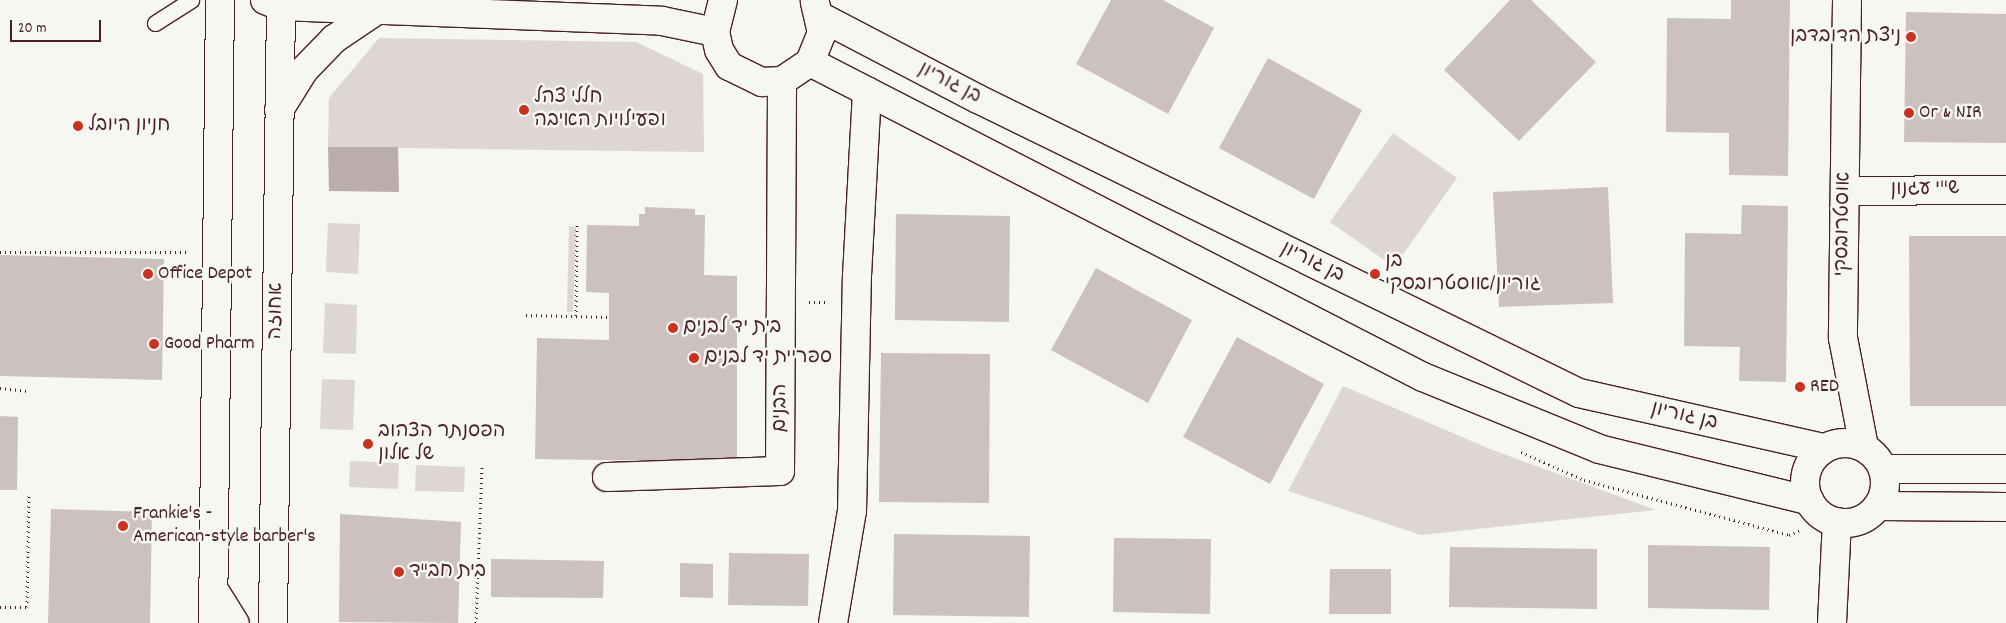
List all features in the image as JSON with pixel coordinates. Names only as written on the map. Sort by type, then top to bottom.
[{"type":"main road","points":[[213,623],[220,0]]},
{"type":"main road","points":[[723,0],[715,32],[729,66],[757,80],[782,81],[810,62],[820,41],[818,8]]},
{"type":"main road","name":"אוסטרובסקי","points":[[1847,0],[1843,338],[1864,447]]},
{"type":"main road","points":[[275,2],[377,10],[662,21],[715,32]]},
{"type":"main road","name":"אחוזה","points":[[273,623],[279,110],[275,2]]},
{"type":"main road","name":"בן גוריון","points":[[818,8],[978,99],[1579,393],[1824,448]]},
{"type":"main road","points":[[279,110],[304,70],[334,39],[377,10]]},
{"type":"main road","points":[[810,62],[1423,377],[1599,449],[1810,500]]},
{"type":"main road","name":"הבנים","points":[[607,477],[780,472],[782,81]]},
{"type":"main road","points":[[833,623],[852,511],[856,302],[867,91]]},
{"type":"main road","name":"ש''י עגנון","points":[[1845,191],[2006,190]]},
{"type":"main road","points":[[1850,443],[1864,447],[1882,469],[1884,494],[1879,506],[1859,521],[1837,522],[1817,512],[1810,500],[1808,468],[1824,448],[1850,443]]},
{"type":"main road","points":[[1882,469],[2006,469]]},
{"type":"main road","points":[[1879,506],[2006,506]]},
{"type":"main road","points":[[1832,623],[1837,522]]},
{"type":"main road","points":[[214,590],[235,623]]},
{"type":"lane","points":[[156,23],[191,0]]},
{"type":"path","points":[[576,316],[577,225]]},
{"type":"path","points":[[0,252],[217,252]]},
{"type":"path","points":[[781,302],[856,302]]},
{"type":"path","points":[[526,315],[609,317]]},
{"type":"path","points":[[0,388],[28,391]]},
{"type":"path","points":[[476,623],[482,466]]},
{"type":"path","points":[[0,607],[27,607],[29,494]]},
{"type":"shaded area","points":[[379,38],[636,42],[703,74],[704,152],[328,147],[329,98]]},
{"type":"shaded area","points":[[1393,133],[1457,178],[1394,267],[1330,222]]},
{"type":"shaded area","points":[[328,147],[398,147],[399,192],[329,191]]},
{"type":"shaded area","points":[[328,223],[360,224],[358,274],[326,272]]},
{"type":"shaded area","points":[[569,226],[576,227],[573,312],[567,312]]},
{"type":"shaded area","points":[[325,303],[357,305],[356,354],[323,353]]},
{"type":"shaded area","points":[[322,379],[355,380],[353,430],[320,429]]},
{"type":"shaded area","points":[[1343,386],[1490,449],[1656,510],[1421,535],[1288,491]]},
{"type":"shaded area","points":[[350,461],[399,463],[398,489],[349,487]]},
{"type":"shaded area","points":[[416,465],[465,467],[464,492],[415,491]]},
{"type":"building","points":[[1111,0],[1163,0],[1214,28],[1168,114],[1076,64]]},
{"type":"building","points":[[1510,0],[1531,0],[1596,62],[1519,141],[1444,70]]},
{"type":"building","points":[[1731,0],[1790,0],[1788,176],[1729,175],[1729,133],[1666,132],[1667,18],[1731,19]]},
{"type":"building","points":[[1906,12],[2006,14],[2006,143],[1904,142]]},
{"type":"building","points":[[1268,58],[1362,110],[1314,199],[1219,148]]},
{"type":"building","points":[[1608,187],[1613,303],[1499,307],[1493,192]]},
{"type":"building","points":[[1742,205],[1788,206],[1786,382],[1739,381],[1740,347],[1684,346],[1685,233],[1741,234]]},
{"type":"building","name":"בית יד לבנים","points":[[645,207],[695,209],[695,215],[705,215],[704,275],[737,276],[737,462],[535,459],[537,338],[609,340],[609,293],[586,292],[587,225],[639,226],[639,214],[645,214]]},
{"type":"building","points":[[896,214],[1010,216],[1009,322],[895,320]]},
{"type":"building","points":[[1909,236],[2006,236],[2006,406],[1910,406]]},
{"type":"building","points":[[0,255],[164,259],[162,380],[0,376]]},
{"type":"building","points":[[1096,268],[1192,320],[1148,403],[1051,350]]},
{"type":"building","points":[[1237,337],[1324,384],[1270,484],[1183,437]]},
{"type":"building","points":[[881,353],[990,354],[989,503],[879,502]]},
{"type":"building","points":[[0,416],[18,417],[17,490],[0,490]]},
{"type":"building","points":[[51,509],[152,512],[150,623],[48,623]]},
{"type":"building","name":"בית חב\"ד","points":[[340,514],[461,522],[458,623],[339,622]]},
{"type":"building","points":[[894,534],[1030,536],[1029,617],[893,615]]},
{"type":"building","points":[[1114,538],[1211,539],[1210,614],[1113,612]]},
{"type":"building","points":[[1648,545],[1770,547],[1769,610],[1648,608]]},
{"type":"building","points":[[1450,547],[1597,549],[1597,609],[1449,607]]},
{"type":"building","points":[[729,553],[809,554],[808,606],[728,605]]},
{"type":"building","points":[[491,559],[604,561],[603,598],[491,597]]},
{"type":"building","points":[[680,563],[713,564],[713,598],[680,597]]},
{"type":"building","points":[[1330,569],[1391,569],[1391,614],[1329,614]]},
{"type":"place","name":"ניצת הדובדבן","points":[[1911,37]]},
{"type":"place","name":"חללי צהל ופעילויות האיבה","points":[[524,110]]},
{"type":"place","name":"Or & NIR","points":[[1909,113]]},
{"type":"place","name":"חניון היובל","points":[[78,126]]},
{"type":"place","name":"Office Depot","points":[[148,274]]},
{"type":"place","name":"בן גוריון/אוסטרובסקי","points":[[1375,274]]},
{"type":"place","name":"בית יד לבנים","points":[[673,328]]},
{"type":"place","name":"Good Pharm","points":[[154,344]]},
{"type":"place","name":"ספריית יד לבנים","points":[[694,358]]},
{"type":"place","name":"RED","points":[[1800,387]]},
{"type":"place","name":"הפסנתר הצהוב של אלון","points":[[368,444]]},
{"type":"place","name":"Frankie's - American-style barber's","points":[[123,526]]},
{"type":"place","name":"בית חב\"ד","points":[[399,572]]}]
